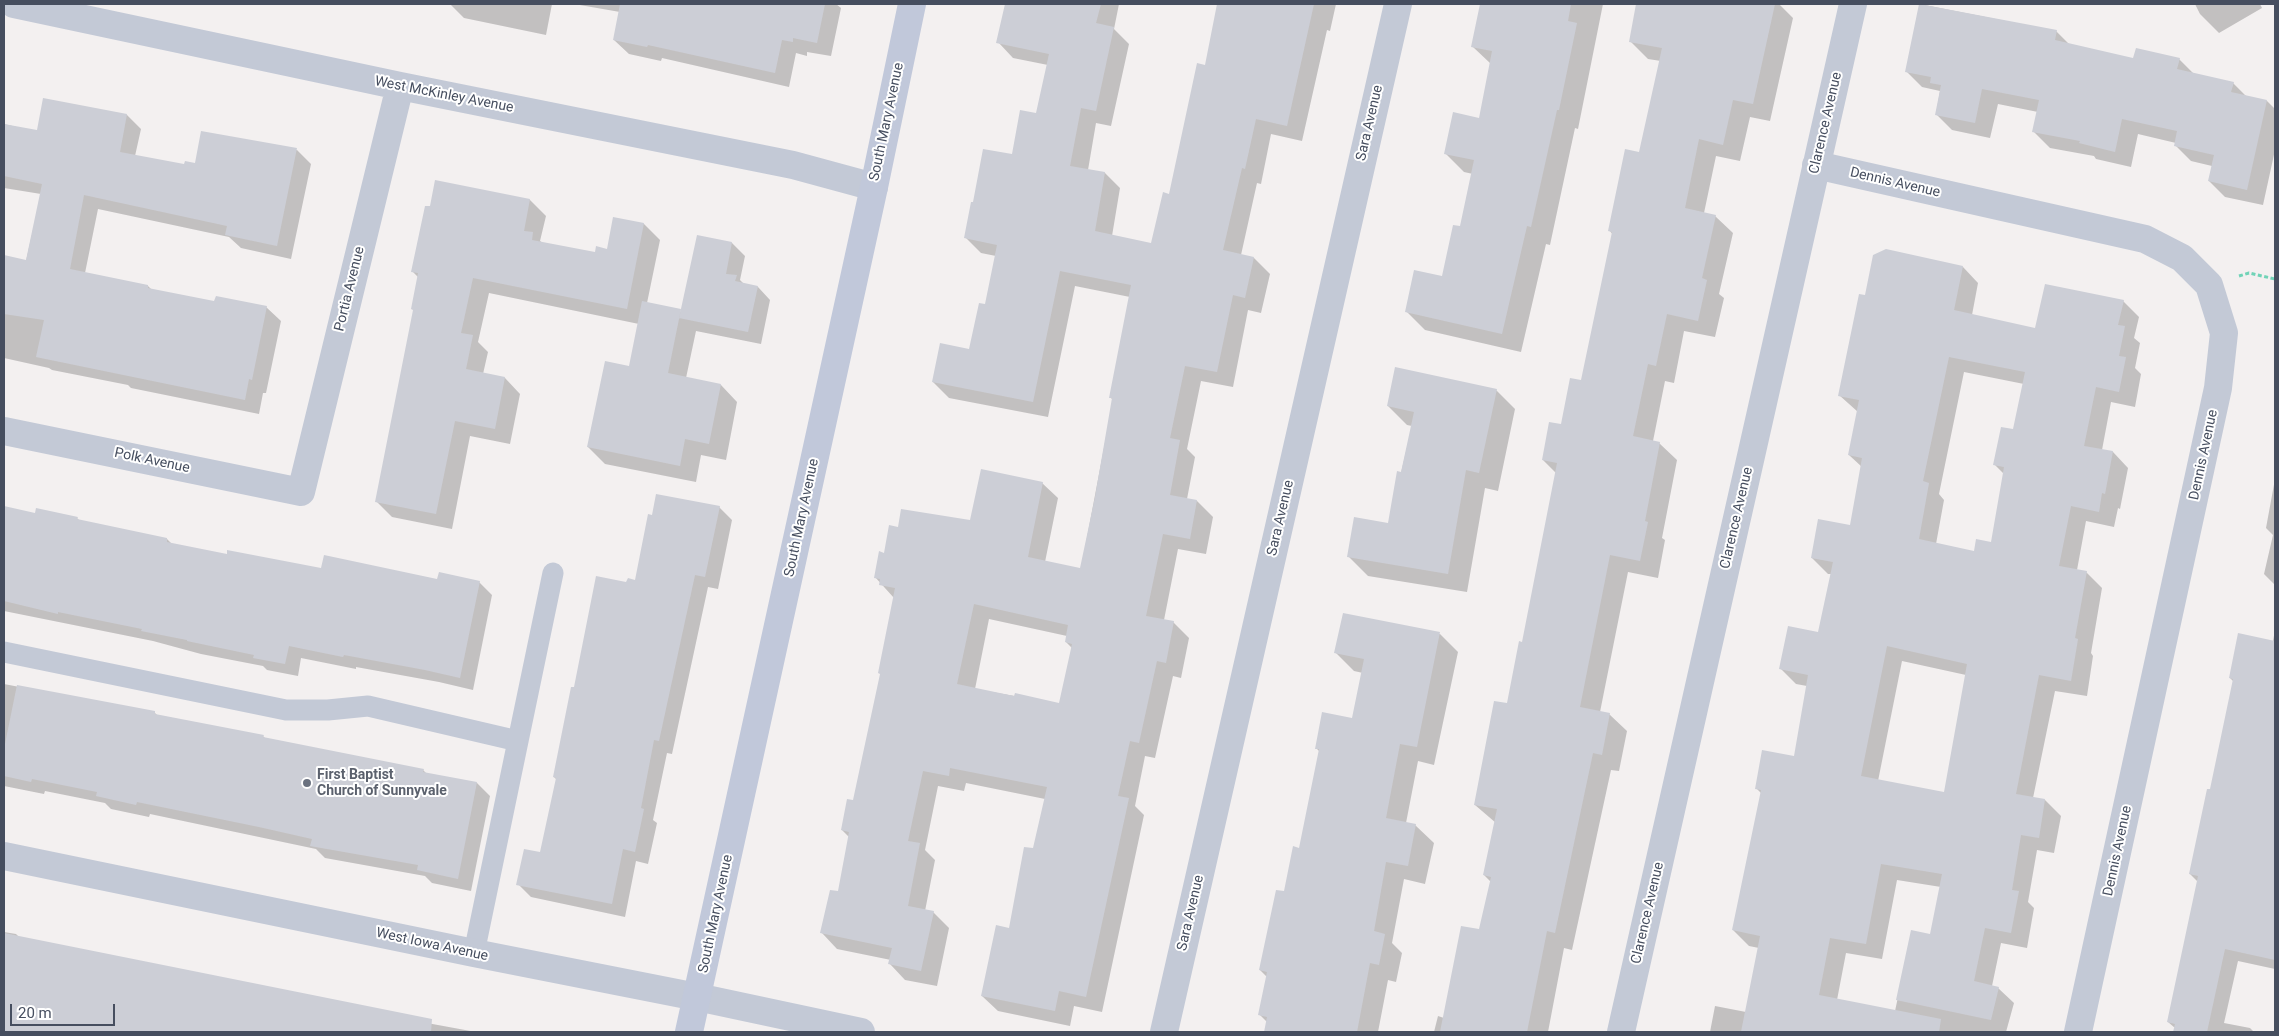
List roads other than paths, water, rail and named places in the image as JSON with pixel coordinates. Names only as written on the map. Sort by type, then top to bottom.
[{"type":"main road","name":"South Mary Avenue","points":[[689,1032],[874,187],[912,4]]},
{"type":"street","name":"West McKinley Avenue","points":[[14,4],[400,86],[794,164],[874,187]]},
{"type":"street","name":"Sara Avenue","points":[[1164,1032],[1398,4]]},
{"type":"street","name":"Clarence Avenue","points":[[1621,1032],[1854,4]]},
{"type":"street","name":"Portia Avenue","points":[[301,492],[400,86]]},
{"type":"street","name":"Dennis Avenue","points":[[1816,165],[2145,239],[2182,258],[2209,285],[2224,333],[2218,388],[2078,1032]]},
{"type":"street","name":"Polk Avenue","points":[[4,430],[301,492]]},
{"type":"street","name":"West Iowa Avenue","points":[[4,856],[861,1032]]},
{"type":"lane","points":[[474,953],[553,573]]},
{"type":"lane","points":[[4,652],[286,710],[328,710],[368,706],[518,740]]},
{"type":"place","name":"First Baptist Church of Sunnyvale","points":[[307,783]]}]
